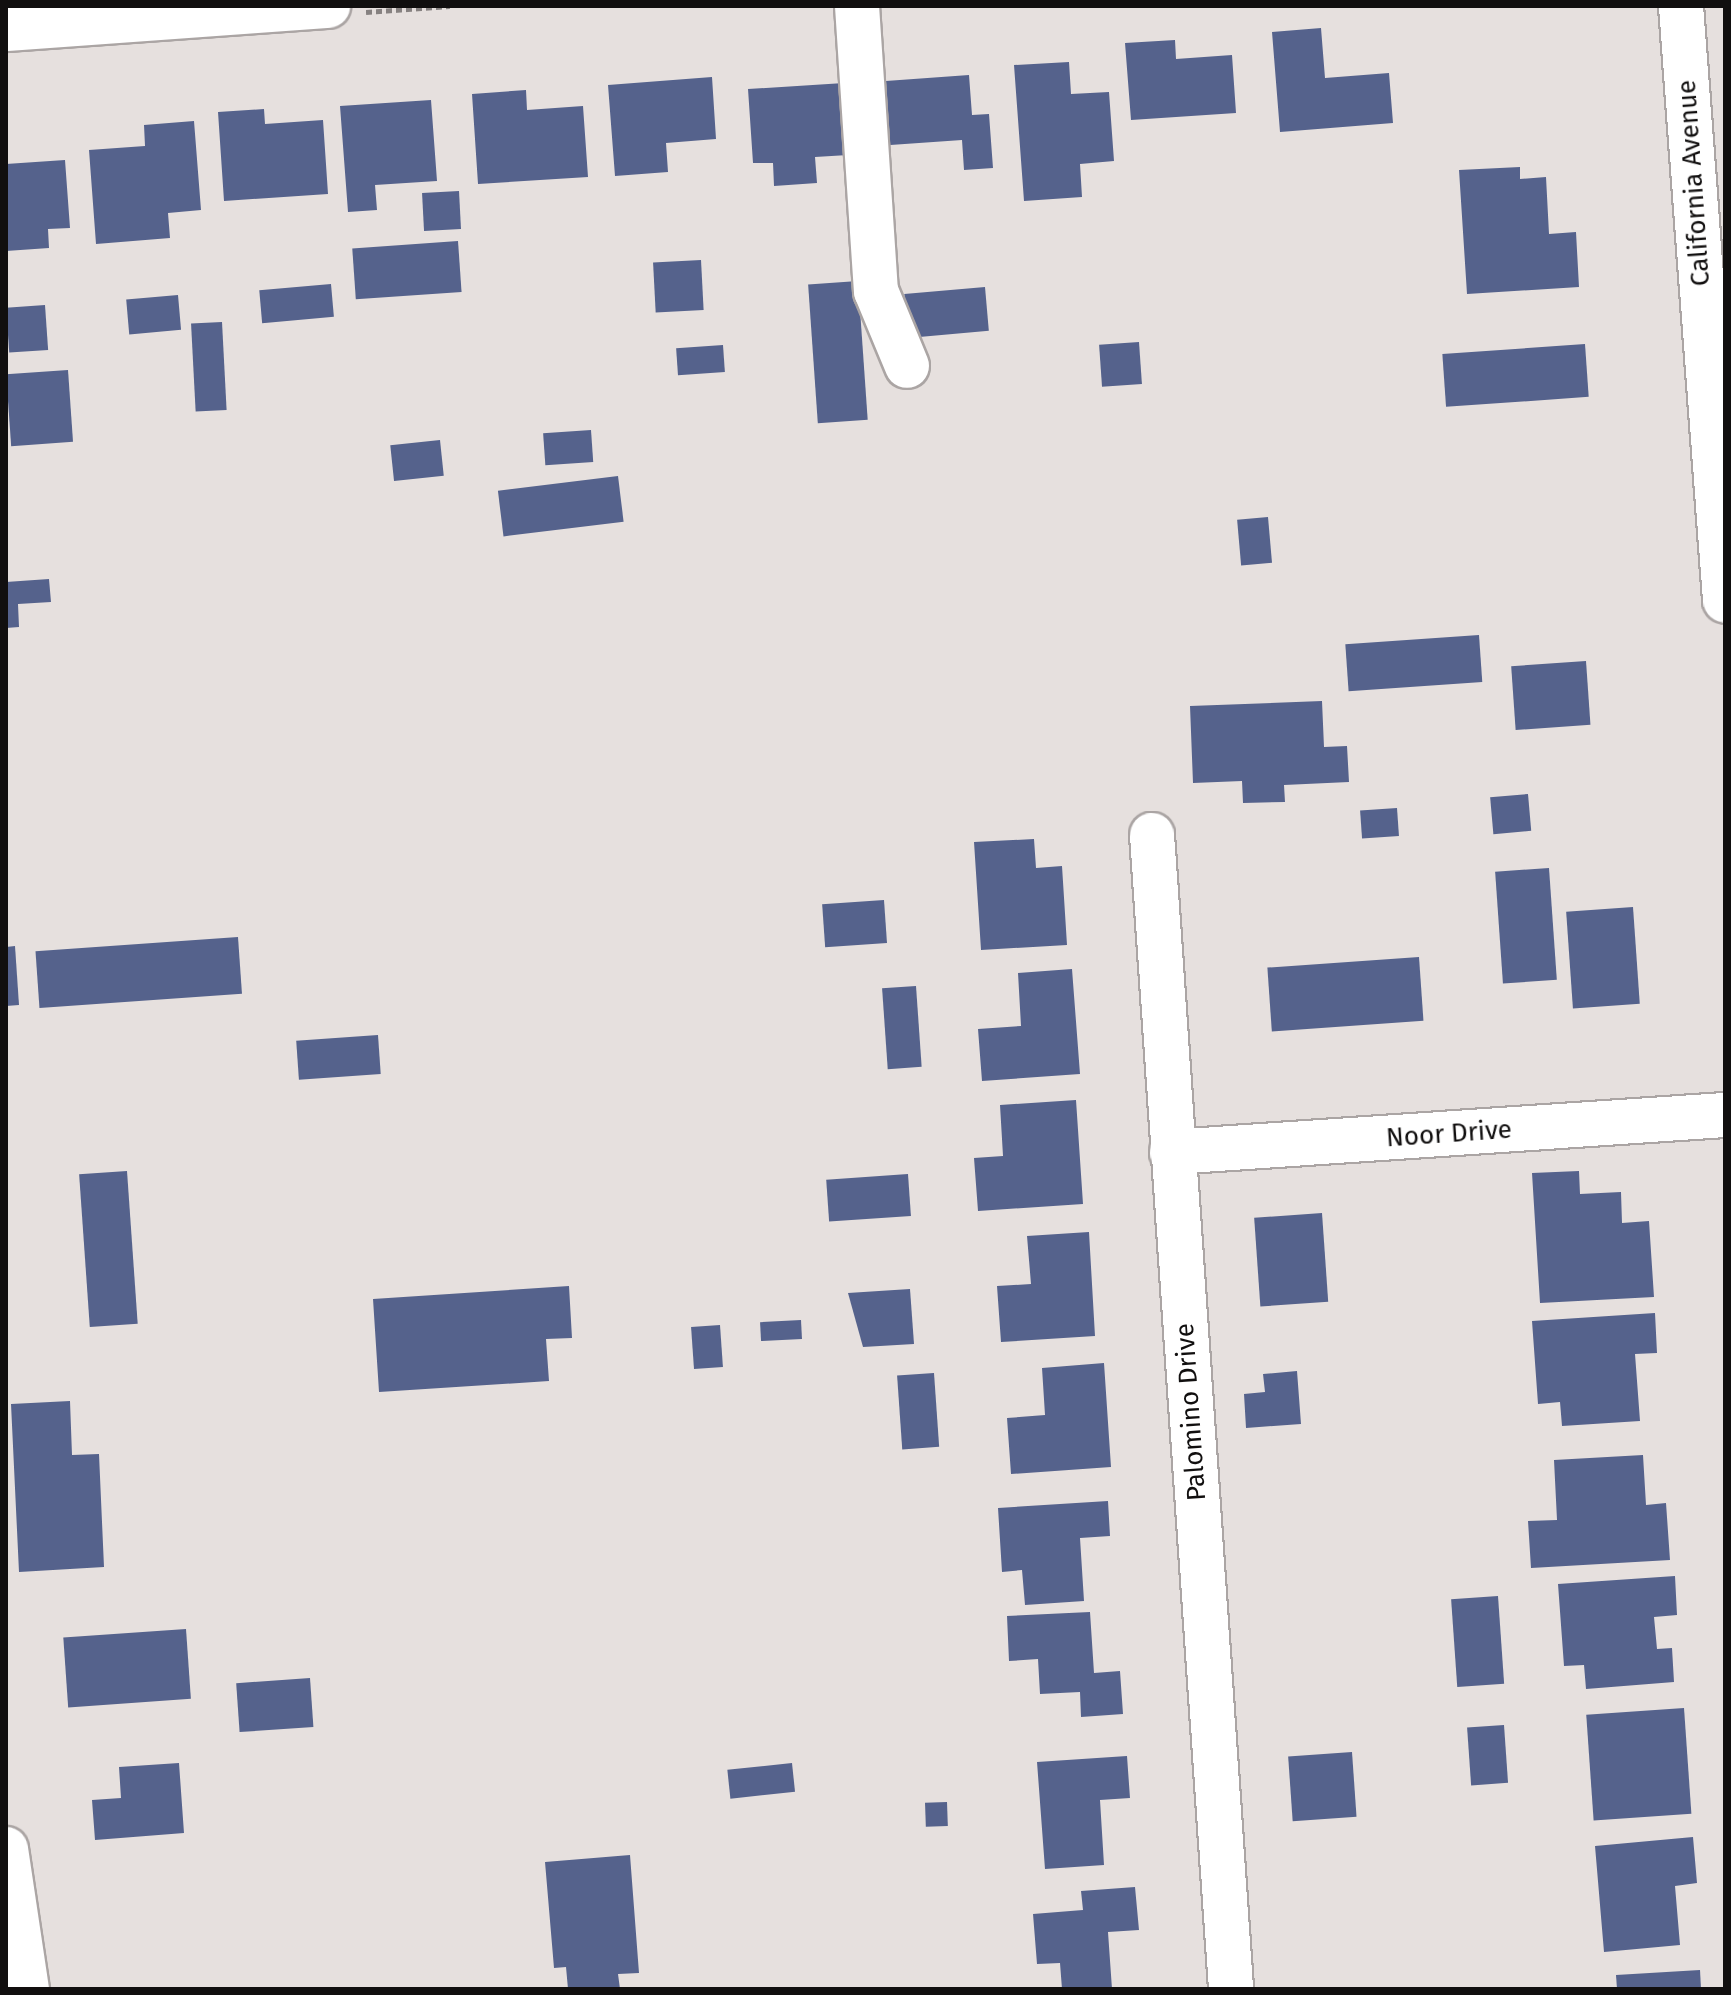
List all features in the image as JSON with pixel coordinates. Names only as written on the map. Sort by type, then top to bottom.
[{"type":"street","points":[[6,29],[328,6]]},
{"type":"street","points":[[857,6],[875,279],[885,328],[907,366]]},
{"type":"street","name":"California Avenue","points":[[1681,6],[1725,600]]},
{"type":"street","name":"Palomino Drive","points":[[1152,835],[1231,1989]]},
{"type":"street","name":"Noor Drive","points":[[1172,1152],[1725,1115]]},
{"type":"street","points":[[6,1849],[27,1989]]},
{"type":"building","points":[[1321,28],[1325,78],[1389,73],[1393,123],[1280,132],[1272,32]]},
{"type":"building","points":[[1175,40],[1176,59],[1232,55],[1236,113],[1131,120],[1125,43]]},
{"type":"building","points":[[1069,62],[1071,94],[1109,92],[1114,161],[1080,164],[1082,197],[1024,201],[1014,65]]},
{"type":"building","points":[[969,75],[972,115],[989,114],[993,168],[964,170],[962,140],[876,146],[872,82]]},
{"type":"building","points":[[712,77],[716,139],[666,143],[668,172],[615,176],[608,85]]},
{"type":"building","points":[[844,83],[848,155],[815,157],[817,183],[774,186],[773,163],[753,163],[748,89]]},
{"type":"building","points":[[526,90],[527,110],[583,106],[588,177],[478,184],[472,94]]},
{"type":"building","points":[[431,100],[437,181],[375,185],[377,210],[348,212],[340,106]]},
{"type":"building","points":[[264,109],[265,124],[323,120],[328,194],[224,201],[218,112]]},
{"type":"building","points":[[194,121],[201,210],[168,213],[170,238],[96,244],[89,150],[145,146],[144,125]]},
{"type":"building","points":[[65,160],[70,228],[48,229],[49,248],[6,251],[6,164]]},
{"type":"building","points":[[1520,167],[1520,179],[1546,177],[1549,234],[1576,232],[1579,287],[1467,294],[1459,170]]},
{"type":"building","points":[[459,191],[461,229],[424,231],[422,193]]},
{"type":"building","points":[[458,241],[462,292],[356,299],[352,248]]},
{"type":"building","points":[[701,260],[704,310],[656,312],[653,263]]},
{"type":"building","points":[[858,281],[868,420],[818,423],[808,284]]},
{"type":"building","points":[[331,284],[334,317],[262,323],[259,290]]},
{"type":"building","points":[[985,287],[989,331],[908,338],[904,294]]},
{"type":"building","points":[[178,295],[181,330],[129,334],[126,300]]},
{"type":"building","points":[[45,305],[48,350],[9,353],[6,308]]},
{"type":"building","points":[[222,322],[227,410],[196,412],[191,324]]},
{"type":"building","points":[[1139,342],[1142,384],[1102,387],[1099,345]]},
{"type":"building","points":[[1585,344],[1589,397],[1446,407],[1442,354]]},
{"type":"building","points":[[723,345],[725,372],[678,375],[676,348]]},
{"type":"building","points":[[68,370],[73,442],[11,446],[6,374]]},
{"type":"building","points":[[591,430],[593,462],[545,465],[543,433]]},
{"type":"building","points":[[440,440],[444,476],[394,481],[390,445]]},
{"type":"building","points":[[618,476],[624,522],[504,536],[498,491]]},
{"type":"building","points":[[1268,517],[1272,563],[1241,566],[1237,520]]},
{"type":"building","points":[[49,579],[51,602],[18,604],[19,627],[6,628],[6,582]]},
{"type":"building","points":[[1479,635],[1482,682],[1349,691],[1345,644]]},
{"type":"building","points":[[1586,661],[1590,725],[1516,730],[1511,666]]},
{"type":"building","points":[[1322,701],[1324,747],[1347,746],[1349,782],[1284,785],[1285,802],[1243,803],[1242,781],[1193,783],[1190,706]]},
{"type":"building","points":[[1528,794],[1531,831],[1493,834],[1490,797]]},
{"type":"building","points":[[1397,808],[1399,836],[1362,839],[1360,811]]},
{"type":"building","points":[[1034,839],[1036,868],[1062,866],[1067,945],[981,950],[974,842]]},
{"type":"building","points":[[1549,868],[1557,980],[1503,983],[1495,872]]},
{"type":"building","points":[[884,900],[887,943],[825,947],[822,904]]},
{"type":"building","points":[[1633,907],[1640,1004],[1573,1008],[1566,912]]},
{"type":"building","points":[[238,937],[242,994],[39,1008],[35,951]]},
{"type":"building","points":[[15,946],[19,1005],[6,1006],[6,947]]},
{"type":"building","points":[[1419,957],[1423,1021],[1272,1031],[1267,968]]},
{"type":"building","points":[[1072,969],[1080,1074],[982,1081],[978,1029],[1021,1026],[1018,973]]},
{"type":"building","points":[[916,986],[922,1067],[888,1069],[882,988]]},
{"type":"building","points":[[378,1035],[381,1074],[299,1080],[296,1041]]},
{"type":"building","points":[[1076,1100],[1083,1204],[978,1211],[974,1158],[1003,1156],[1000,1105]]},
{"type":"building","points":[[127,1171],[138,1324],[90,1327],[79,1174]]},
{"type":"building","points":[[1579,1171],[1580,1194],[1621,1192],[1622,1223],[1649,1221],[1654,1297],[1540,1303],[1532,1173]]},
{"type":"building","points":[[908,1174],[911,1216],[829,1222],[826,1180]]},
{"type":"building","points":[[1322,1213],[1328,1302],[1260,1307],[1254,1218]]},
{"type":"building","points":[[1089,1232],[1095,1336],[1001,1342],[997,1286],[1031,1284],[1027,1236]]},
{"type":"building","points":[[569,1286],[572,1338],[546,1339],[549,1381],[379,1392],[373,1299]]},
{"type":"building","points":[[910,1289],[914,1344],[863,1347],[848,1293]]},
{"type":"building","points":[[1655,1313],[1657,1353],[1635,1354],[1640,1421],[1562,1426],[1560,1402],[1538,1404],[1532,1321]]},
{"type":"building","points":[[801,1320],[802,1339],[761,1341],[760,1322]]},
{"type":"building","points":[[720,1325],[723,1367],[694,1369],[691,1327]]},
{"type":"building","points":[[1104,1363],[1111,1467],[1011,1474],[1007,1418],[1045,1415],[1042,1368]]},
{"type":"building","points":[[1297,1371],[1301,1424],[1246,1428],[1244,1394],[1265,1392],[1263,1374]]},
{"type":"building","points":[[934,1373],[939,1447],[902,1449],[897,1376]]},
{"type":"building","points":[[70,1401],[72,1455],[99,1454],[104,1567],[19,1572],[11,1404]]},
{"type":"building","points":[[1643,1455],[1646,1505],[1666,1503],[1670,1560],[1531,1568],[1528,1521],[1557,1520],[1554,1460]]},
{"type":"building","points":[[1108,1501],[1110,1536],[1080,1538],[1084,1601],[1025,1605],[1022,1570],[1002,1572],[998,1508]]},
{"type":"building","points":[[1675,1576],[1677,1615],[1654,1617],[1657,1649],[1672,1648],[1674,1682],[1586,1689],[1584,1665],[1564,1666],[1558,1584]]},
{"type":"building","points":[[1498,1596],[1504,1684],[1457,1687],[1451,1599]]},
{"type":"building","points":[[1090,1612],[1094,1673],[1120,1671],[1123,1714],[1081,1717],[1080,1692],[1040,1694],[1038,1659],[1009,1661],[1007,1616]]},
{"type":"building","points":[[186,1629],[191,1699],[68,1707],[63,1638]]},
{"type":"building","points":[[310,1678],[313,1727],[240,1732],[236,1683]]},
{"type":"building","points":[[1684,1708],[1691,1814],[1594,1821],[1586,1715]]},
{"type":"building","points":[[1504,1725],[1508,1783],[1471,1785],[1467,1728]]},
{"type":"building","points":[[1352,1752],[1357,1817],[1293,1821],[1288,1756]]},
{"type":"building","points":[[1127,1756],[1130,1798],[1100,1800],[1104,1865],[1045,1869],[1037,1762]]},
{"type":"building","points":[[179,1763],[184,1833],[95,1840],[92,1800],[121,1798],[119,1767]]},
{"type":"building","points":[[792,1763],[795,1792],[730,1799],[727,1770]]},
{"type":"building","points":[[947,1802],[948,1826],[926,1827],[925,1803]]},
{"type":"building","points":[[1693,1837],[1697,1883],[1675,1886],[1680,1945],[1604,1952],[1595,1846]]},
{"type":"building","points":[[630,1855],[639,1973],[618,1974],[620,1989],[568,1989],[566,1967],[554,1968],[545,1862]]},
{"type":"building","points":[[1135,1887],[1139,1930],[1108,1932],[1112,1989],[1062,1989],[1060,1963],[1037,1964],[1033,1914],[1083,1910],[1081,1891]]},
{"type":"building","points":[[1700,1970],[1701,1989],[1617,1989],[1616,1975]]}]
